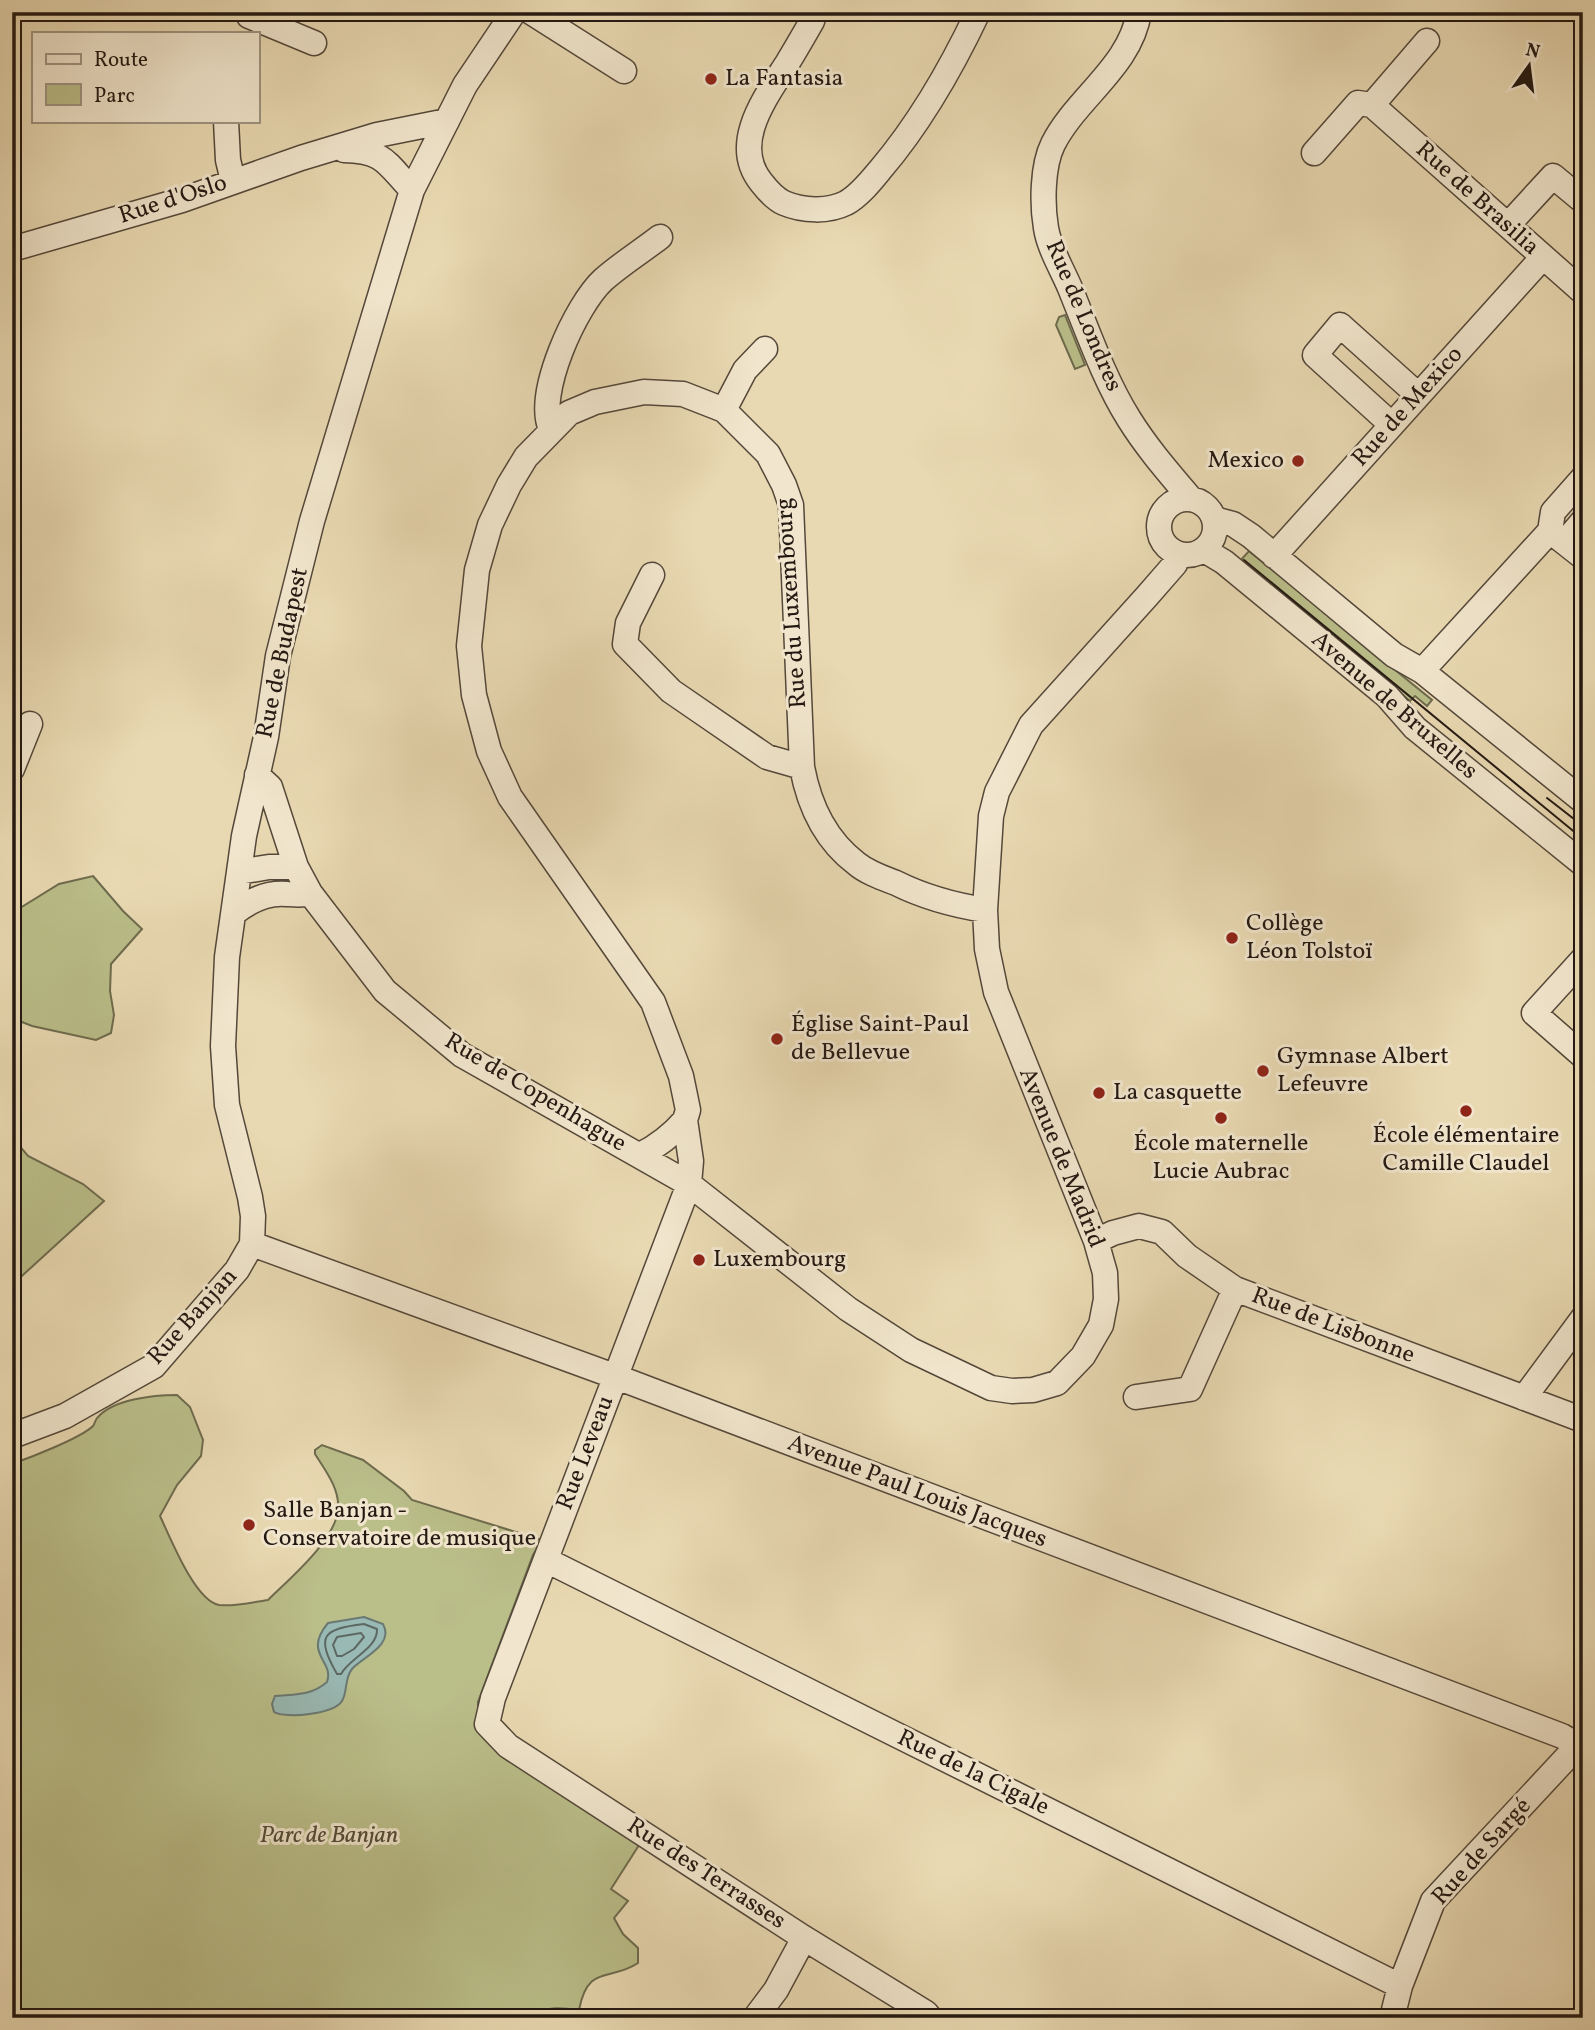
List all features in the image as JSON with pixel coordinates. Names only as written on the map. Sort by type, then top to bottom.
[{"type":"street","name":"Rue de Budapest","points":[[252,1244],[253,1216],[227,1105],[223,1046],[227,957],[239,872],[266,737],[278,656],[312,521],[412,190],[466,85],[514,12]]},
{"type":"street","points":[[531,12],[624,71]]},
{"type":"street","points":[[815,12],[753,120],[749,148],[750,162],[766,189],[778,200],[808,209],[847,203],[869,184],[910,135],[928,107],[978,12]]},
{"type":"street","name":"Rue de Londres","points":[[1139,12],[1137,28],[1127,47],[1062,128],[1052,147],[1045,170],[1046,230],[1097,353],[1128,417],[1154,456],[1191,499]]},
{"type":"street","points":[[248,20],[314,43]]},
{"type":"street","points":[[1314,153],[1358,103],[1372,104],[1427,41]]},
{"type":"street","name":"Rue de Brasilia","points":[[1372,104],[1582,289]]},
{"type":"street","name":"Rue d'Oslo","points":[[12,248],[182,200],[377,135],[447,121]]},
{"type":"street","points":[[226,122],[228,159],[233,181]]},
{"type":"street","name":"Rue d'Oslo","points":[[333,150],[375,153],[412,190]]},
{"type":"street","points":[[1508,225],[1553,176],[1583,201]]},
{"type":"street","points":[[551,429],[547,420],[548,390],[570,326],[602,282],[660,237]]},
{"type":"street","name":"Rue de Mexico","points":[[1274,556],[1543,257]]},
{"type":"street","points":[[1392,425],[1315,355],[1340,325],[1418,395]]},
{"type":"street","points":[[724,410],[745,370],[765,349]]},
{"type":"street","name":"Rue du Luxembourg","points":[[690,1184],[691,1161],[685,1120],[688,1110],[681,1076],[653,1002],[510,797],[489,751],[474,695],[469,646],[477,570],[489,525],[526,457],[569,413],[595,402],[644,392],[683,394],[724,410],[768,454],[785,485],[791,505],[802,767],[807,793],[819,821],[838,848],[859,866],[922,896],[985,910]]},
{"type":"street","points":[[1566,543],[1552,512],[1583,478]]},
{"type":"street","points":[[1181,499],[1191,499],[1205,505],[1214,519],[1215,532],[1212,541],[1204,550],[1195,554],[1177,553],[1167,547],[1160,535],[1162,513],[1181,499]]},
{"type":"street","name":"Avenue de Bruxelles","points":[[1214,519],[1233,524],[1394,655],[1422,671],[1583,801]]},
{"type":"street","points":[[1422,671],[1566,543],[1583,521]]},
{"type":"street","name":"Avenue de Bruxelles","points":[[1204,550],[1224,562],[1387,696],[1415,728],[1583,864]]},
{"type":"street","name":"Avenue de Madrid","points":[[690,1184],[848,1309],[911,1350],[991,1388],[1012,1391],[1033,1390],[1058,1383],[1073,1368],[1093,1342],[1101,1325],[1106,1299],[1105,1273],[1096,1241],[996,992],[987,949],[985,910],[990,817],[997,792],[1031,725],[1175,564],[1177,553]]},
{"type":"street","points":[[652,575],[628,623],[625,644],[671,691],[767,757],[802,767]]},
{"type":"street","points":[[13,765],[30,724]]},
{"type":"street","name":"Rue de Copenhague","points":[[257,775],[270,787],[296,867],[310,893],[385,991],[462,1055],[690,1184]]},
{"type":"street","points":[[239,872],[269,867],[296,867]]},
{"type":"street","points":[[234,913],[257,898],[286,893],[300,897],[310,893]]},
{"type":"street","points":[[1583,959],[1534,1013],[1583,1056]]},
{"type":"street","points":[[640,1155],[655,1148],[685,1120]]},
{"type":"street","name":"Rue Leveau","points":[[487,1724],[493,1698],[614,1376],[690,1184]]},
{"type":"street","name":"Rue de Lisbonne","points":[[1096,1241],[1139,1226],[1162,1232],[1187,1256],[1240,1291],[1583,1420]]},
{"type":"street","name":"Avenue Paul Louis Jacques","points":[[252,1244],[614,1376],[1581,1743]]},
{"type":"street","name":"Rue Banjan","points":[[12,1436],[65,1416],[155,1366],[237,1270],[252,1244]]},
{"type":"street","points":[[1136,1397],[1190,1389],[1240,1291]]},
{"type":"street","points":[[1516,1395],[1583,1318]]},
{"type":"street","name":"Rue de la Cigale","points":[[545,1560],[1400,1986]]},
{"type":"street","name":"Rue des Terrasses","points":[[487,1724],[508,1746],[930,2018]]},
{"type":"street","name":"Rue de Sargé","points":[[1392,2018],[1400,1986],[1433,1901],[1581,1743]]},
{"type":"street","points":[[755,2018],[776,1990],[804,1938]]},
{"type":"green space","points":[[1065,315],[1085,365],[1075,369],[1056,325],[1059,317]]},
{"type":"green space","points":[[1249,551],[1432,700],[1427,706],[1415,696],[1410,701],[1239,562]]},
{"type":"green space","points":[[93,876],[142,929],[111,964],[110,991],[114,1015],[111,1033],[96,1040],[32,1026],[12,1018],[12,913],[59,884]]},
{"type":"green space","points":[[12,1137],[28,1156],[83,1184],[104,1201],[12,1285]]},
{"type":"green space","name":"Parc de Banjan","points":[[177,1395],[190,1407],[203,1440],[201,1456],[177,1485],[160,1516],[192,1581],[210,1601],[219,1605],[268,1600],[321,1546],[335,1521],[338,1509],[337,1494],[315,1454],[315,1450],[322,1445],[363,1460],[412,1500],[542,1540],[533,1555],[478,1702],[478,1723],[641,1842],[611,1889],[628,1901],[614,1918],[623,1934],[638,1948],[638,1963],[628,1969],[594,1979],[583,1995],[579,2010],[546,2009],[530,2018],[12,2018],[12,1464],[87,1431],[97,1418],[114,1406],[146,1397]]},
{"type":"water","points":[[364,1617],[383,1624],[384,1638],[381,1645],[352,1669],[342,1701],[330,1709],[310,1714],[289,1715],[274,1712],[272,1704],[275,1696],[309,1692],[327,1682],[327,1668],[318,1650],[318,1642],[328,1623]]},
{"type":"tram line","points":[[1244,560],[1583,839]]},
{"type":"tram line","points":[[1547,798],[1583,826]]},
{"type":"place","name":"La Fantasia","points":[[711,79]]},
{"type":"place","name":"Mexico","points":[[1298,461]]},
{"type":"place","name":"Collège Léon Tolstoï","points":[[1232,938]]},
{"type":"place","name":"Église Saint-Paul de Bellevue","points":[[777,1039]]},
{"type":"place","name":"Gymnase Albert Lefeuvre","points":[[1263,1071]]},
{"type":"place","name":"La casquette","points":[[1099,1093]]},
{"type":"place","name":"École élémentaire Camille Claudel","points":[[1466,1111]]},
{"type":"place","name":"École maternelle Lucie Aubrac","points":[[1221,1118]]},
{"type":"place","name":"Luxembourg","points":[[699,1260]]},
{"type":"place","name":"Salle Banjan - Conservatoire de musique","points":[[249,1525]]}]
